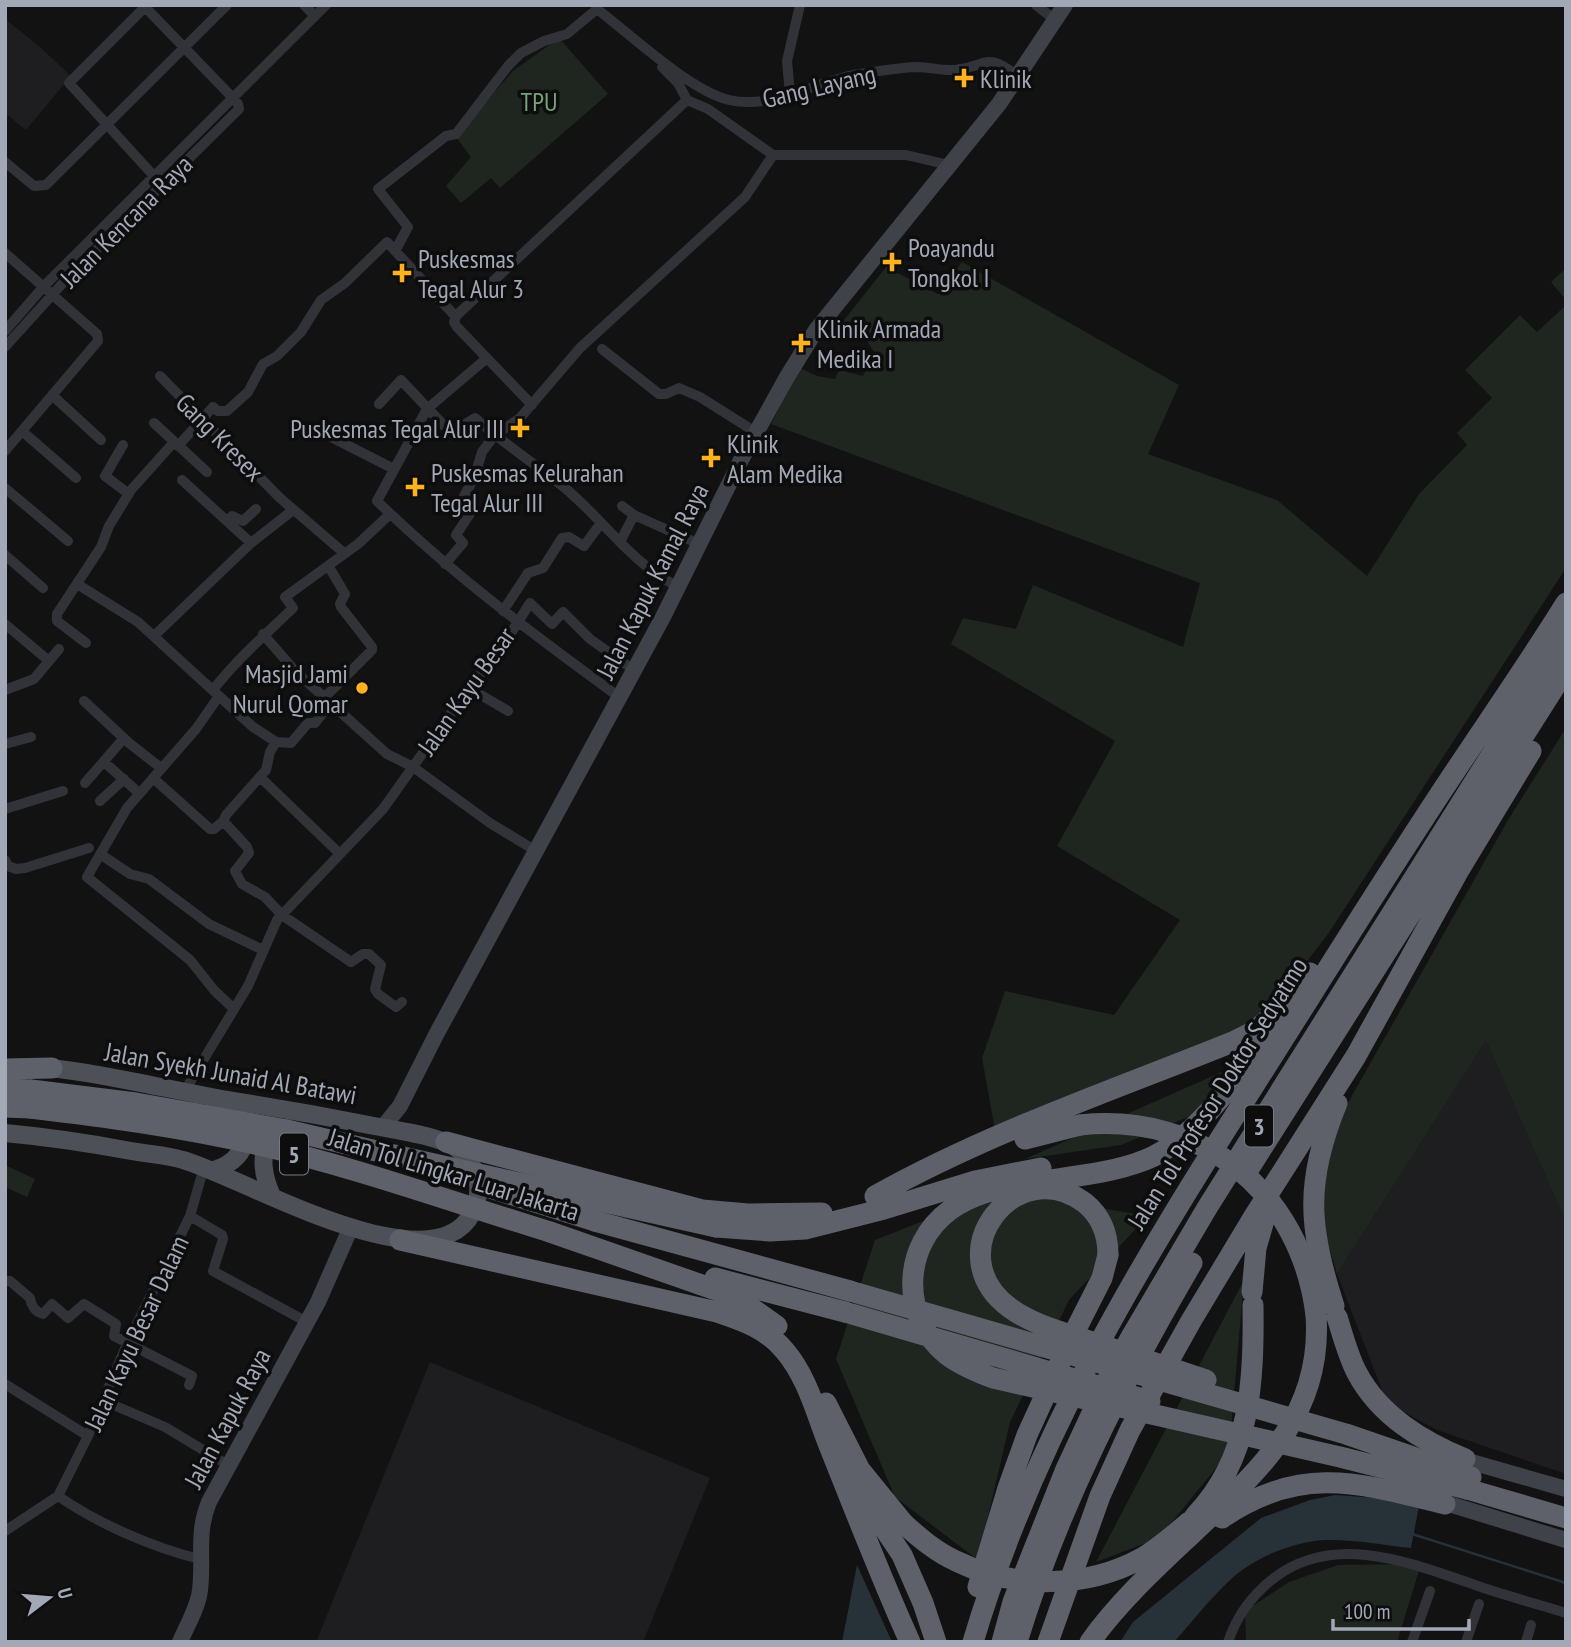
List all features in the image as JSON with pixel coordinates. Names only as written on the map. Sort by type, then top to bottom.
[{"type":"highway","name":"Jalan Tol Profesor Doktor Sedyatmo","points":[[973,1642],[1015,1524],[1044,1454],[1099,1340],[1132,1280],[1423,819],[1566,603]]},
{"type":"highway","name":"Jalan Tol Profesor Doktor Sedyatmo","points":[[1002,1642],[1013,1602],[1066,1469],[1125,1348],[1207,1208],[1566,636]]},
{"type":"highway","name":"3","points":[[1017,1642],[1076,1485],[1114,1401],[1139,1355],[1218,1218],[1566,669]]},
{"type":"highway","name":"3","points":[[1048,1642],[1100,1496],[1130,1430],[1191,1321],[1356,1056],[1459,870],[1566,692]]},
{"type":"highway","points":[[1423,819],[1217,1104],[1186,1133],[1168,1149],[1141,1162],[985,1192],[959,1204],[937,1222],[920,1247],[912,1276],[915,1306],[924,1329],[944,1353],[993,1378],[1340,1457],[1468,1475]]},
{"type":"highway","points":[[879,1203],[919,1172],[968,1148],[1235,1041],[1253,1032],[1290,1002]]},
{"type":"highway","points":[[1090,1642],[1140,1585],[1241,1488],[1284,1438],[1300,1407],[1309,1382],[1316,1343],[1329,1313],[1313,1218],[1313,1192],[1322,1142],[1356,1056]]},
{"type":"highway","points":[[5,1069],[52,1068]]},
{"type":"highway","name":"Jalan Tol Lingkar Luar Jakarta","points":[[5,1089],[31,1099],[256,1144],[590,1245]]},
{"type":"highway","name":"Jalan Tol Lingkar Luar Jakarta","points":[[5,1107],[31,1099],[136,1103],[257,1124],[372,1150]]},
{"type":"highway","points":[[372,1150],[723,1227],[770,1231],[805,1229],[879,1203],[1029,1137],[1080,1125],[1126,1123],[1170,1132],[1208,1149],[1244,1174],[1277,1209],[1294,1238],[1310,1282],[1329,1313],[1355,1368],[1375,1399],[1413,1433],[1468,1475],[1566,1518]]},
{"type":"highway","points":[[723,1227],[804,1219],[986,1178],[1144,1149],[1186,1133]]},
{"type":"highway","points":[[446,1143],[702,1210],[748,1214],[822,1213]]},
{"type":"highway","points":[[372,1150],[1340,1457]]},
{"type":"highway","points":[[590,1245],[733,1297],[778,1327],[800,1353],[860,1470],[904,1524],[943,1554],[970,1567],[1009,1578],[1064,1581],[1098,1576],[1130,1563],[1165,1543],[1189,1522],[1222,1482],[1242,1436],[1251,1384],[1252,1299],[1256,1248],[1277,1181]]},
{"type":"highway","points":[[963,1642],[1008,1488],[1027,1436],[1070,1341],[1102,1278],[1108,1255],[1104,1230],[1093,1211],[1069,1195],[1046,1189],[1023,1194],[998,1210],[984,1233],[979,1256],[982,1270],[992,1290],[1007,1307],[1029,1319],[1270,1401],[1346,1434]]},
{"type":"highway","points":[[400,1240],[717,1312],[766,1332],[787,1353],[803,1378],[866,1541],[910,1642]]},
{"type":"highway","points":[[590,1245],[848,1302],[1346,1434],[1566,1505]]},
{"type":"highway","points":[[800,1353],[825,1423],[863,1497],[902,1555],[936,1642]]},
{"type":"highway","points":[[1140,1585],[1230,1513],[1256,1498],[1284,1488],[1327,1482],[1352,1483],[1445,1504]]},
{"type":"main road","name":"Jalan Kapuk Kamal Raya","points":[[383,1127],[400,1106],[634,670],[787,377],[816,330],[1018,76],[1065,5]]},
{"type":"main road","name":"Jalan Syekh Junaid Al Batawi","points":[[5,1064],[52,1068],[295,1111],[383,1127],[446,1143]]},
{"type":"main road","points":[[209,1169],[232,1162],[243,1149],[247,1139],[248,1129],[243,1113],[230,1100]]},
{"type":"main road","points":[[400,1106],[402,1132]]},
{"type":"main road","points":[[272,1196],[265,1179],[262,1161],[264,1148],[268,1135],[295,1111]]},
{"type":"main road","points":[[5,1133],[93,1144],[182,1160],[351,1227],[400,1240],[423,1241],[443,1237],[458,1229],[472,1214],[478,1193],[475,1171],[463,1154],[446,1143]]},
{"type":"main road","name":"Jalan Kapuk Raya","points":[[180,1642],[200,1591],[200,1539],[204,1514],[307,1322],[351,1227]]},
{"type":"main road","points":[[1566,1489],[1468,1475],[1440,1457],[1425,1468],[1422,1476],[1424,1488],[1431,1497],[1445,1504],[1566,1539]]},
{"type":"street","points":[[5,162],[34,186],[42,187],[227,5]]},
{"type":"street","points":[[304,5],[315,16]]},
{"type":"street","name":"Jalan Kencana Raya","points":[[5,347],[48,289],[153,175],[326,5]]},
{"type":"street","points":[[790,94],[787,61],[800,5]]},
{"type":"street","points":[[1036,5],[1055,20]]},
{"type":"street","points":[[153,175],[69,83],[146,6],[232,97]]},
{"type":"street","name":"Gang Layang","points":[[391,246],[408,227],[378,189],[446,136],[456,134],[521,53],[544,41],[567,34],[597,9],[666,63],[712,93],[729,100],[766,101],[827,81],[916,67],[954,70],[991,61],[999,62],[1018,76]]},
{"type":"street","points":[[632,42],[678,83],[687,100],[708,109],[773,155],[905,155],[949,165]]},
{"type":"street","name":"Jalan Kencana Raya","points":[[5,331],[237,111],[240,106],[232,97]]},
{"type":"street","points":[[458,314],[687,100]]},
{"type":"street","points":[[445,564],[463,543],[456,535],[471,512],[463,498],[474,478],[482,452],[494,436],[520,418],[580,348],[745,197],[773,155]]},
{"type":"street","points":[[86,643],[61,625],[56,617],[101,547],[109,526],[129,494],[213,407],[218,411],[227,411],[248,392],[263,365],[277,356],[301,332],[321,300],[391,246],[456,317],[454,323],[457,327],[531,405]]},
{"type":"street","points":[[5,253],[97,334],[98,341],[5,451]]},
{"type":"street","points":[[601,349],[659,394],[679,388],[699,397],[757,433]]},
{"type":"street","points":[[234,1009],[214,990],[190,960],[88,879],[87,874],[98,850],[127,808],[196,729],[232,665],[293,608],[285,597],[358,544],[390,514],[377,500],[427,409],[487,358]]},
{"type":"street","name":"Gang Kresex","points":[[160,376],[293,510]]},
{"type":"street","points":[[379,404],[401,380],[451,433],[474,418],[494,436],[560,484],[620,542],[677,586]]},
{"type":"street","points":[[52,395],[101,440]]},
{"type":"street","points":[[154,423],[207,472]]},
{"type":"street","points":[[22,431],[76,478]]},
{"type":"street","points":[[331,437],[394,470]]},
{"type":"street","points":[[123,445],[105,476],[129,494]]},
{"type":"street","points":[[182,480],[251,543]]},
{"type":"street","points":[[5,488],[68,541]]},
{"type":"street","points":[[622,506],[634,515],[699,544]]},
{"type":"street","points":[[227,521],[232,516],[243,521],[256,509]]},
{"type":"street","points":[[154,636],[251,543],[293,510],[344,553]]},
{"type":"street","name":"Jalan Kayu Besar","points":[[184,1092],[248,986],[276,920],[383,808],[469,688],[502,647],[517,622],[445,564],[390,514]]},
{"type":"street","points":[[620,542],[634,515]]},
{"type":"street","points":[[503,611],[528,573],[543,568],[562,538],[569,537],[584,546],[601,523]]},
{"type":"street","points":[[5,555],[43,587]]},
{"type":"street","points":[[77,584],[138,622],[253,727],[276,742],[291,744],[308,723],[315,723],[328,700],[372,650],[341,607],[345,594],[329,566]]},
{"type":"street","points":[[619,697],[517,622],[530,603],[552,624],[563,612],[590,639],[634,670]]},
{"type":"street","points":[[5,624],[49,661]]},
{"type":"street","points":[[263,634],[295,671],[387,754],[413,767],[536,851]]},
{"type":"street","points":[[5,690],[34,679],[59,649]]},
{"type":"street","points":[[469,688],[508,711]]},
{"type":"street","points":[[84,701],[162,768]]},
{"type":"street","points":[[5,744],[31,737]]},
{"type":"street","points":[[85,783],[124,738]]},
{"type":"street","points":[[153,778],[214,830],[267,768],[270,752],[276,742]]},
{"type":"street","points":[[104,762],[139,793]]},
{"type":"street","points":[[260,776],[339,853]]},
{"type":"street","points":[[100,801],[124,779]]},
{"type":"street","points":[[5,809],[63,791]]},
{"type":"street","points":[[223,822],[249,851],[236,869],[236,877],[242,884],[264,897],[282,915],[351,962],[363,954],[369,954],[381,965],[375,989],[378,994],[396,1006],[402,1002]]},
{"type":"street","points":[[5,860],[8,866],[16,869],[98,850]]},
{"type":"street","points":[[98,850],[130,874],[149,879],[209,924],[263,950]]},
{"type":"street","name":"Jalan Kayu Besar Dalam","points":[[5,1531],[58,1496],[104,1401],[127,1344],[190,1216],[209,1169]]},
{"type":"street","points":[[190,1216],[222,1235],[213,1271],[307,1322]]},
{"type":"street","points":[[5,1281],[10,1281],[30,1298],[31,1305],[43,1314],[52,1304],[68,1318],[84,1304],[116,1324],[114,1336],[192,1375],[189,1385]]},
{"type":"street","points":[[5,1384],[88,1436]]},
{"type":"street","points":[[104,1401],[165,1427],[228,1465]]},
{"type":"street","points":[[58,1496],[148,1542],[200,1559]]},
{"type":"street","points":[[1228,1642],[1233,1625],[1255,1592],[1280,1573],[1308,1558],[1339,1553],[1374,1555],[1429,1569],[1566,1613]]},
{"type":"street","points":[[1412,1642],[1430,1591]]},
{"type":"street","points":[[1466,1642],[1479,1604]]},
{"type":"street","points":[[1526,1642],[1531,1625]]},
{"type":"shaded area","points":[[5,19],[71,76],[26,130],[5,113]]},
{"type":"shaded area","points":[[1486,1039],[1566,1223],[1566,1474],[1437,1430],[1387,1403],[1337,1274]]},
{"type":"shaded area","points":[[430,1362],[710,1478],[643,1642],[316,1642]]},
{"type":"shaded area","points":[[1335,1495],[1420,1501],[1411,1548],[1325,1540],[1286,1548],[1238,1573],[1174,1642],[1120,1642],[1133,1622],[1261,1518],[1310,1500]]},
{"type":"shaded area","points":[[857,1565],[892,1642],[842,1642]]},
{"type":"green space","name":"TPU","points":[[559,38],[608,94],[500,188],[491,178],[461,203],[446,186],[471,157],[456,137],[513,71]]},
{"type":"green space","points":[[962,262],[1179,385],[1148,454],[1277,500],[1367,576],[1419,494],[1467,445],[1457,433],[1492,398],[1465,370],[1520,315],[1537,332],[1566,305],[1566,568],[1328,934],[1261,1021],[995,1130],[982,1058],[1005,991],[1114,1015],[1180,920],[1057,846],[1115,741],[951,644],[963,618],[1016,629],[1033,585],[1183,647],[1200,583],[771,424],[800,368],[817,376],[835,379],[839,370],[863,376],[875,353],[867,341],[837,329],[886,267],[938,294]]},
{"type":"green space","points":[[1566,268],[1566,300],[1551,282]]},
{"type":"green space","points":[[1566,728],[1566,1223],[1486,1040],[1337,1274],[1326,1237],[1323,1188],[1332,1131],[1508,820]]},
{"type":"green space","points":[[1233,1067],[1197,1113],[1121,1145],[1025,1159]]},
{"type":"green space","points":[[5,1165],[35,1179],[27,1197],[5,1187]]},
{"type":"green space","points":[[999,1191],[1148,1216],[1069,1300],[1010,1422],[978,1560],[895,1497],[836,1359],[875,1240]]},
{"type":"green space","points":[[1244,1280],[1229,1452],[1159,1538],[1096,1562]]},
{"type":"green space","points":[[1421,1564],[1397,1642],[1246,1642],[1245,1611],[1289,1582],[1338,1565]]},
{"type":"waterway","points":[[1409,1533],[1566,1583]]},
{"type":"place","name":"Klinik","points":[[964,78]]},
{"type":"place","name":"Poayandu Tongkol I","points":[[892,262]]},
{"type":"place","name":"Puskesmas Tegal Alur 3","points":[[402,273]]},
{"type":"place","name":"Klinik Armada Medika I","points":[[801,343]]},
{"type":"place","name":"Puskesmas Tegal Alur III","points":[[520,428]]},
{"type":"place","name":"Klinik Alam Medika","points":[[711,458]]},
{"type":"place","name":"Puskesmas Kelurahan Tegal Alur III","points":[[415,487]]},
{"type":"place","name":"Masjid Jami Nurul Qomar","points":[[362,688]]}]
